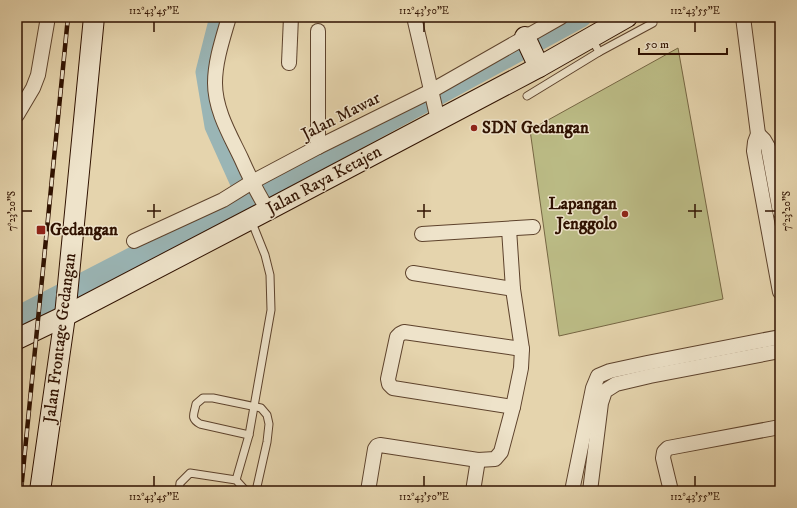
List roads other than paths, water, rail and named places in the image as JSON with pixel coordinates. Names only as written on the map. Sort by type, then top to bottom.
[{"type":"street","points":[[17,115],[23,93],[38,74],[48,17]]},
{"type":"street","name":"Jalan Frontage Gedangan","points":[[40,491],[66,301],[94,17]]},
{"type":"street","points":[[229,17],[217,65],[215,84],[218,103],[225,126],[266,207]]},
{"type":"street","points":[[289,63],[291,17]]},
{"type":"street","points":[[414,17],[437,117]]},
{"type":"street","name":"Jalan Mawar","points":[[134,241],[254,185],[318,147],[431,94],[561,17]]},
{"type":"street","name":"Jalan Raya Ketajen","points":[[18,338],[66,301],[250,219],[266,207],[538,64],[595,45],[628,17]]},
{"type":"street","points":[[743,17],[758,134],[754,151],[776,252],[780,292]]},
{"type":"street","points":[[318,31],[318,147]]},
{"type":"street","points":[[526,39],[538,64]]},
{"type":"street","points":[[758,134],[767,145],[779,196],[780,212]]},
{"type":"street","points":[[422,234],[533,227]]},
{"type":"street","points":[[368,491],[375,449],[380,445],[478,460],[495,459],[499,456],[514,407],[521,368],[522,349],[514,289],[509,229]]},
{"type":"street","points":[[413,273],[514,289]]},
{"type":"street","points":[[514,407],[393,388],[389,384],[388,379],[397,337],[404,332],[522,349]]},
{"type":"street","points":[[590,491],[601,403],[604,392],[607,389],[648,369],[780,337]]},
{"type":"street","points":[[572,491],[593,388],[596,378],[601,374],[610,371],[648,369],[780,352]]},
{"type":"street","points":[[671,491],[663,458],[664,452],[668,448],[780,427]]},
{"type":"street","points":[[473,491],[478,460]]},
{"type":"lane","points":[[527,96],[595,45],[653,23]]},
{"type":"lane","points":[[236,480],[249,435],[271,310],[270,275],[265,254],[250,219]]},
{"type":"lane","points":[[17,370],[18,338]]},
{"type":"lane","points":[[249,435],[200,424],[194,420],[193,417],[196,404],[204,398],[213,398],[261,408],[267,415],[269,424],[267,442],[256,491]]},
{"type":"lane","points":[[179,491],[180,483],[190,473],[236,480],[246,491]]},
{"type":"waterway","points":[[220,17],[206,72],[215,126],[242,186]]},
{"type":"waterway","points":[[17,317],[248,198],[581,17]]},
{"type":"railway","points":[[21,491],[68,17]]},
{"type":"place","name":"SDN Gedangan","points":[[474,128]]},
{"type":"place","name":"Lapangan Jenggolo","points":[[625,214]]},
{"type":"place","name":"Gedangan","points":[[41,230]]}]
